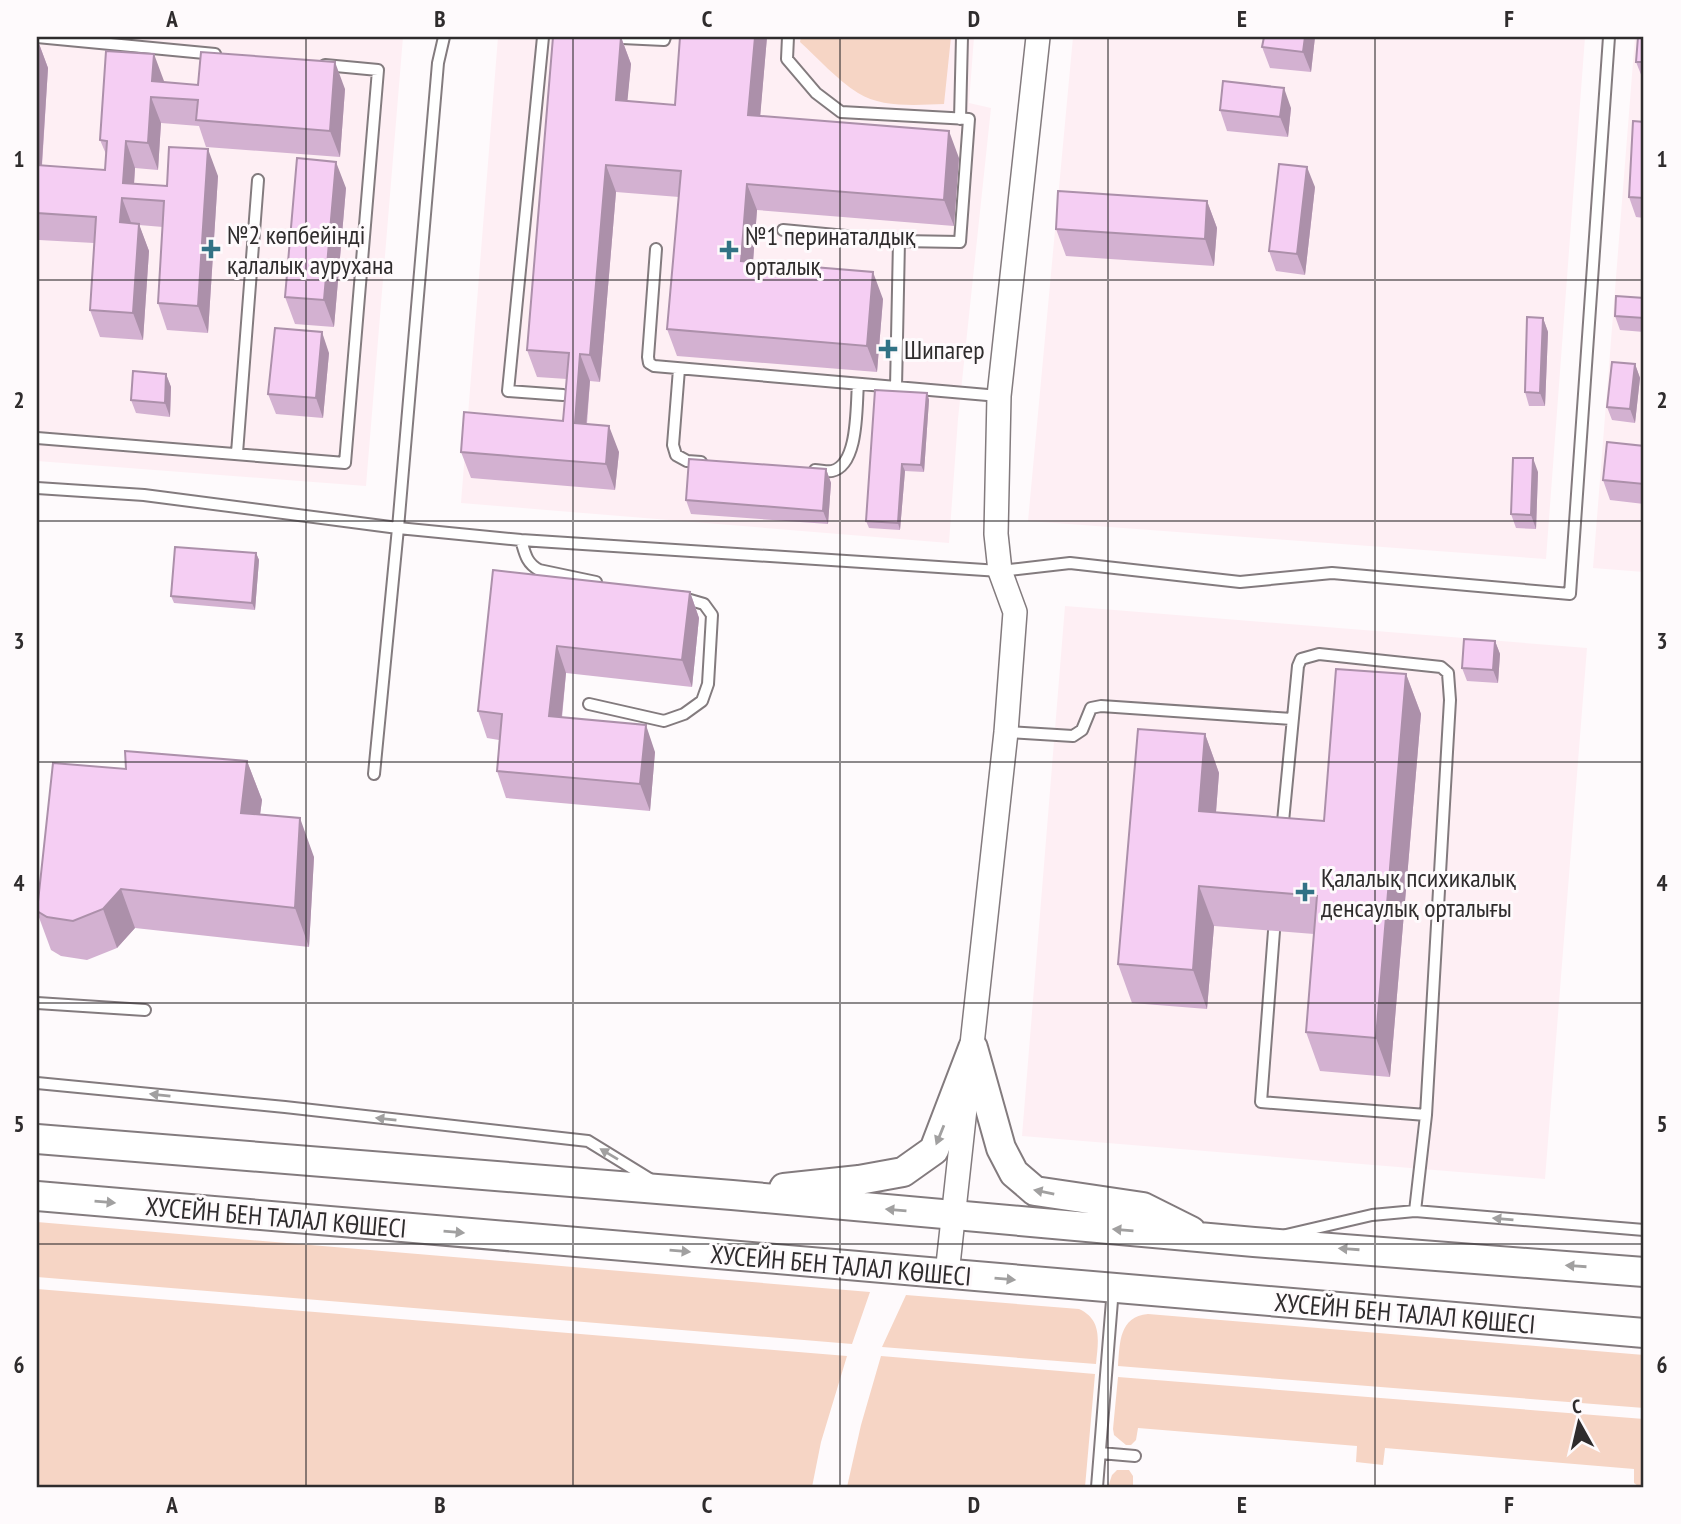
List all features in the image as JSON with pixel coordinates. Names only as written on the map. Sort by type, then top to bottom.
[{"type":"street","points":[[947,1274],[1006,732],[1015,612],[1000,571],[996,534],[999,396],[1038,37]]},
{"type":"street","points":[[732,1195],[903,1172],[934,1150],[973,1048]]},
{"type":"street","points":[[973,1048],[1001,1148],[1014,1173],[1035,1191],[1143,1207],[1202,1237]]},
{"type":"street","points":[[37,1139],[732,1195],[1254,1242],[1644,1272]]},
{"type":"street","name":"ХУСЕЙН БЕН ТАЛАЛ КӨШЕСІ","points":[[37,1196],[1644,1333]]},
{"type":"lane","points":[[37,37],[228,55]]},
{"type":"lane","points":[[374,774],[438,63],[444,37]]},
{"type":"lane","points":[[543,37],[508,391],[563,395]]},
{"type":"lane","points":[[601,37],[664,40],[664,37]]},
{"type":"lane","points":[[783,230],[899,241],[960,242],[969,119],[841,112],[816,93],[787,59],[788,37]]},
{"type":"lane","points":[[960,118],[962,37]]},
{"type":"lane","points":[[37,488],[144,495],[398,528],[521,540],[1000,571],[1069,563],[1240,582],[1332,573],[1570,594],[1609,37]]},
{"type":"lane","points":[[37,438],[345,463],[378,69],[310,63]]},
{"type":"lane","points":[[236,453],[258,180]]},
{"type":"lane","points":[[896,387],[899,241]]},
{"type":"lane","points":[[656,249],[648,357],[654,366],[999,396]]},
{"type":"lane","points":[[679,369],[673,445],[676,455],[687,461],[713,463]]},
{"type":"lane","points":[[806,469],[832,471],[843,465],[851,454],[858,384]]},
{"type":"lane","points":[[521,540],[531,566],[606,584]]},
{"type":"lane","points":[[589,704],[664,721],[684,714],[702,701],[708,684],[712,615],[704,604],[674,596]]},
{"type":"lane","points":[[1282,842],[1292,719],[1301,659],[1319,654],[1441,667],[1448,673],[1450,700],[1426,1115],[1415,1211]]},
{"type":"lane","points":[[1006,732],[1073,736],[1082,730],[1091,708],[1101,706],[1292,719]]},
{"type":"lane","points":[[1274,931],[1261,1102],[1426,1115]]},
{"type":"lane","points":[[37,1003],[145,1010]]},
{"type":"lane","points":[[37,1083],[285,1107],[587,1141],[667,1190]]},
{"type":"lane","points":[[1254,1242],[1372,1215],[1415,1211],[1644,1230]]},
{"type":"lane","points":[[1097,1487],[1113,1288]]},
{"type":"lane","points":[[1100,1453],[1135,1456]]},
{"type":"shaded area","name":"№2 көпбейінді қалалық аурухана","points":[[37,37],[403,37],[366,486],[37,461]]},
{"type":"shaded area","name":"№1 перинаталдық орталық","points":[[498,37],[974,37],[969,103],[991,108],[958,419],[949,543],[461,503]]},
{"type":"shaded area","points":[[801,37],[951,37],[944,104],[900,104],[867,98],[835,75],[800,42]]},
{"type":"shaded area","points":[[1073,37],[1585,37],[1546,559],[1028,521]]},
{"type":"shaded area","points":[[1635,37],[1644,37],[1644,572],[1593,568]]},
{"type":"shaded area","name":"Қалалық психикалық денсаулық орталығы","points":[[1065,606],[1587,648],[1545,1179],[1022,1136]]},
{"type":"shaded area","points":[[37,1222],[870,1292],[852,1344],[37,1277]]},
{"type":"shaded area","points":[[37,1289],[847,1356],[821,1442],[812,1487],[37,1487]]},
{"type":"shaded area","points":[[906,1295],[1079,1309],[1092,1319],[1095,1325],[1098,1340],[1096,1364],[882,1347]]},
{"type":"shaded area","points":[[1148,1314],[1644,1355],[1644,1408],[1118,1366],[1126,1325],[1138,1316]]},
{"type":"shaded area","points":[[881,1356],[1095,1374],[1085,1487],[847,1487]]},
{"type":"shaded area","points":[[1118,1377],[1644,1419],[1644,1487],[1634,1483],[1634,1469],[1385,1448],[1383,1465],[1356,1462],[1357,1446],[1138,1428],[1136,1440],[1131,1445],[1126,1445],[1114,1435],[1113,1429]]},
{"type":"shaded area","points":[[1117,1470],[1129,1470],[1133,1476],[1133,1487],[1108,1487]]},
{"type":"building","points":[[553,37],[621,37],[616,100],[675,105],[680,37],[755,37],[748,115],[949,131],[944,200],[747,184],[741,261],[873,272],[867,346],[667,329],[681,171],[606,165],[590,355],[580,354],[575,423],[609,426],[606,464],[461,452],[464,412],[563,421],[569,353],[527,350]]},
{"type":"building","points":[[1264,37],[1305,37],[1303,52],[1262,47]]},
{"type":"building","points":[[1638,37],[1644,37],[1644,62],[1636,62]]},
{"type":"building","points":[[106,51],[154,54],[152,81],[198,85],[201,52],[335,62],[330,131],[196,120],[198,100],[151,97],[148,143],[126,141],[123,183],[167,186],[169,147],[208,149],[198,306],[158,303],[164,201],[122,198],[120,222],[139,224],[133,313],[90,310],[96,217],[37,213],[37,165],[105,170],[107,141],[100,140]]},
{"type":"building","points":[[1223,81],[1284,88],[1280,117],[1220,110]]},
{"type":"building","points":[[1633,121],[1644,122],[1644,198],[1629,197]]},
{"type":"building","points":[[297,158],[336,162],[324,300],[285,297]]},
{"type":"building","points":[[1279,164],[1307,167],[1297,254],[1269,251]]},
{"type":"building","points":[[1058,191],[1207,201],[1205,239],[1056,229]]},
{"type":"building","points":[[1616,296],[1644,298],[1644,318],[1615,316]]},
{"type":"building","points":[[1527,317],[1543,318],[1540,393],[1525,392]]},
{"type":"building","points":[[275,328],[322,332],[316,398],[268,394]]},
{"type":"building","points":[[1612,362],[1635,364],[1630,409],[1607,407]]},
{"type":"building","points":[[133,371],[166,374],[165,403],[131,400]]},
{"type":"building","points":[[875,390],[927,393],[921,465],[902,464],[898,523],[866,521]]},
{"type":"building","points":[[1607,442],[1644,446],[1644,484],[1603,480]]},
{"type":"building","points":[[1513,458],[1533,458],[1531,515],[1511,514]]},
{"type":"building","points":[[689,459],[826,469],[823,511],[686,500]]},
{"type":"building","points":[[175,547],[256,553],[252,603],[171,596]]},
{"type":"building","points":[[493,570],[690,592],[682,660],[557,646],[549,716],[646,725],[640,784],[497,771],[502,714],[478,711]]},
{"type":"building","points":[[1464,639],[1495,641],[1493,670],[1462,668]]},
{"type":"building","points":[[1336,669],[1406,674],[1376,1038],[1306,1032],[1317,896],[1199,886],[1193,970],[1118,964],[1138,729],[1205,734],[1199,811],[1324,821]]},
{"type":"building","points":[[125,751],[247,761],[241,813],[300,818],[295,908],[121,889],[103,909],[73,921],[47,917],[37,911],[53,763],[126,769]]},
{"type":"place","name":"№2 көпбейінді қалалық аурухана","points":[[211,249]]},
{"type":"place","name":"№1 перинаталдық орталық","points":[[729,250]]},
{"type":"place","name":"Шипагер","points":[[888,349]]},
{"type":"place","name":"Қалалық психикалық денсаулық орталығы","points":[[1305,892]]}]
